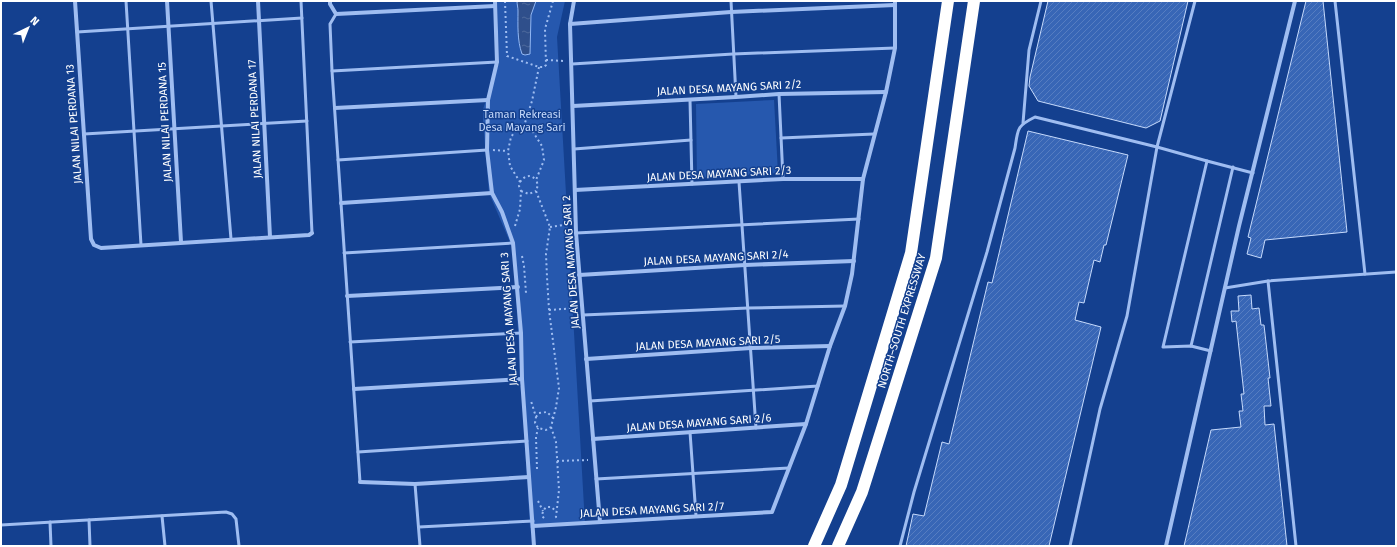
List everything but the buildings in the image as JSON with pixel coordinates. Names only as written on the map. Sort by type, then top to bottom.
[{"type":"highway","name":"NORTH–SOUTH EXPRESSWAY","points":[[814,546],[841,485],[910,253],[948,1]]},
{"type":"highway","name":"NORTH–SOUTH EXPRESSWAY","points":[[838,546],[862,492],[936,258],[974,1]]},
{"type":"street","name":"JALAN NILAI PERDANA 13","points":[[75,1],[91,239],[94,245],[102,248],[141,245]]},
{"type":"street","name":"JALAN NILAI PERDANA 15","points":[[167,1],[181,242]]},
{"type":"street","name":"JALAN NILAI PERDANA 17","points":[[258,1],[270,237]]},
{"type":"street","points":[[330,1],[330,4],[336,14],[495,6]]},
{"type":"street","name":"JALAN DESA MAYANG SARI 3","points":[[495,1],[497,62],[488,100],[487,150],[492,193],[502,212],[513,243],[518,287],[522,379],[534,546]]},
{"type":"street","name":"JALAN DESA MAYANG SARI 2","points":[[574,1],[570,24],[576,233],[600,522]]},
{"type":"street","points":[[1166,546],[1225,288],[1294,1]]},
{"type":"street","points":[[570,24],[731,12],[895,3],[895,48],[886,92],[863,179],[854,261],[845,306],[830,346],[806,424],[789,468]]},
{"type":"street","name":"JALAN DESA MAYANG SARI 2/2","points":[[573,106],[778,94],[886,92]]},
{"type":"street","points":[[334,108],[488,100]]},
{"type":"street","name":"JALAN DESA MAYANG SARI 2/3","points":[[575,190],[783,179],[863,179]]},
{"type":"street","points":[[341,203],[492,193]]},
{"type":"street","points":[[141,245],[309,235],[312,233]]},
{"type":"street","name":"JALAN DESA MAYANG SARI 2/4","points":[[580,275],[745,265],[854,261]]},
{"type":"street","points":[[347,296],[518,287]]},
{"type":"street","name":"JALAN DESA MAYANG SARI 2/5","points":[[586,359],[750,348],[830,346]]},
{"type":"street","points":[[354,388],[522,379]]},
{"type":"street","name":"JALAN DESA MAYANG SARI 2/6","points":[[593,439],[806,424]]},
{"type":"street","name":"JALAN DESA MAYANG SARI 2/7","points":[[533,524],[600,522],[772,512],[789,468]]},
{"type":"street","points":[[360,482],[416,484],[529,477]]},
{"type":"lane","points":[[126,1],[141,245]]},
{"type":"lane","points":[[211,1],[230,239]]},
{"type":"lane","points":[[301,1],[312,233]]},
{"type":"lane","points":[[730,1],[736,97]]},
{"type":"lane","points":[[1023,123],[1030,50],[1041,1]]},
{"type":"lane","points":[[1070,546],[1100,409],[1127,316],[1157,147],[1196,1]]},
{"type":"lane","points":[[1335,1],[1365,274]]},
{"type":"lane","points":[[336,14],[330,24],[332,72],[360,482]]},
{"type":"lane","points":[[77,32],[302,18]]},
{"type":"lane","points":[[571,63],[733,54],[895,48]]},
{"type":"lane","points":[[332,72],[497,62]]},
{"type":"lane","points":[[778,94],[783,179]]},
{"type":"lane","points":[[690,100],[692,184]]},
{"type":"lane","points":[[900,546],[914,492],[987,252],[1015,148],[1017,131],[1023,123],[1035,117],[1157,147],[1207,162],[1253,172]]},
{"type":"lane","points":[[84,134],[307,121]]},
{"type":"lane","points":[[781,138],[874,134]]},
{"type":"lane","points":[[574,149],[691,140]]},
{"type":"lane","points":[[338,160],[487,150]]},
{"type":"lane","points":[[1207,162],[1163,347],[1190,346],[1211,351]]},
{"type":"lane","points":[[1190,346],[1233,168]]},
{"type":"lane","points":[[739,182],[756,428]]},
{"type":"lane","points":[[576,233],[859,219]]},
{"type":"lane","points":[[344,253],[513,243]]},
{"type":"lane","points":[[1225,288],[1268,281],[1396,272]]},
{"type":"lane","points":[[1268,281],[1296,546]]},
{"type":"lane","points":[[583,316],[748,308],[845,306]]},
{"type":"lane","points":[[350,342],[521,333]]},
{"type":"lane","points":[[590,401],[818,386]]},
{"type":"lane","points":[[690,432],[696,516]]},
{"type":"lane","points":[[358,452],[527,441]]},
{"type":"lane","points":[[596,479],[789,468]]},
{"type":"lane","points":[[416,484],[420,546]]},
{"type":"lane","points":[[1,525],[226,512],[232,514],[236,520],[239,546]]},
{"type":"lane","points":[[162,516],[165,546]]},
{"type":"lane","points":[[89,520],[90,546]]},
{"type":"lane","points":[[50,522],[51,546]]},
{"type":"lane","points":[[419,527],[533,524]]},
{"type":"path","points":[[505,1],[507,56],[539,67],[544,67],[546,65],[546,29],[553,1]]},
{"type":"path","points":[[546,60],[571,63]]},
{"type":"path","points":[[516,233],[515,226],[520,209],[521,191],[519,186],[520,182],[510,166],[508,151],[511,137],[516,130],[524,126],[532,101],[539,67]]},
{"type":"path","points":[[524,126],[534,132],[542,146],[544,160],[536,180]]},
{"type":"path","points":[[487,150],[508,151]]},
{"type":"path","points":[[520,182],[525,176],[533,177],[536,180],[538,185],[536,191],[550,227],[546,254],[549,310],[559,388],[551,427],[556,442],[559,490],[556,517],[552,521]]},
{"type":"path","points":[[521,191],[530,194],[536,191]]},
{"type":"path","points":[[550,227],[576,224]]},
{"type":"path","points":[[522,254],[526,296]]},
{"type":"path","points":[[549,310],[582,308]]},
{"type":"path","points":[[530,395],[536,416],[535,423],[538,428],[536,437],[537,475]]},
{"type":"path","points":[[536,416],[543,412],[547,412],[553,418]]},
{"type":"path","points":[[538,428],[546,430],[551,427]]},
{"type":"path","points":[[557,461],[595,460]]},
{"type":"path","points":[[537,500],[543,511],[542,516],[546,521]]},
{"type":"path","points":[[543,511],[546,507],[552,507],[556,511]]},
{"type":"green space","name":"Taman Rekreasi Desa Mayang Sari","points":[[497,1],[565,1],[557,37],[585,524],[530,528],[513,249],[489,193],[483,122],[483,109],[499,63]]},
{"type":"green space","points":[[774,100],[778,173],[697,178],[696,104]]},
{"type":"water","points":[[517,1],[536,1],[531,15],[530,54],[525,55],[522,54],[519,43]]}]
